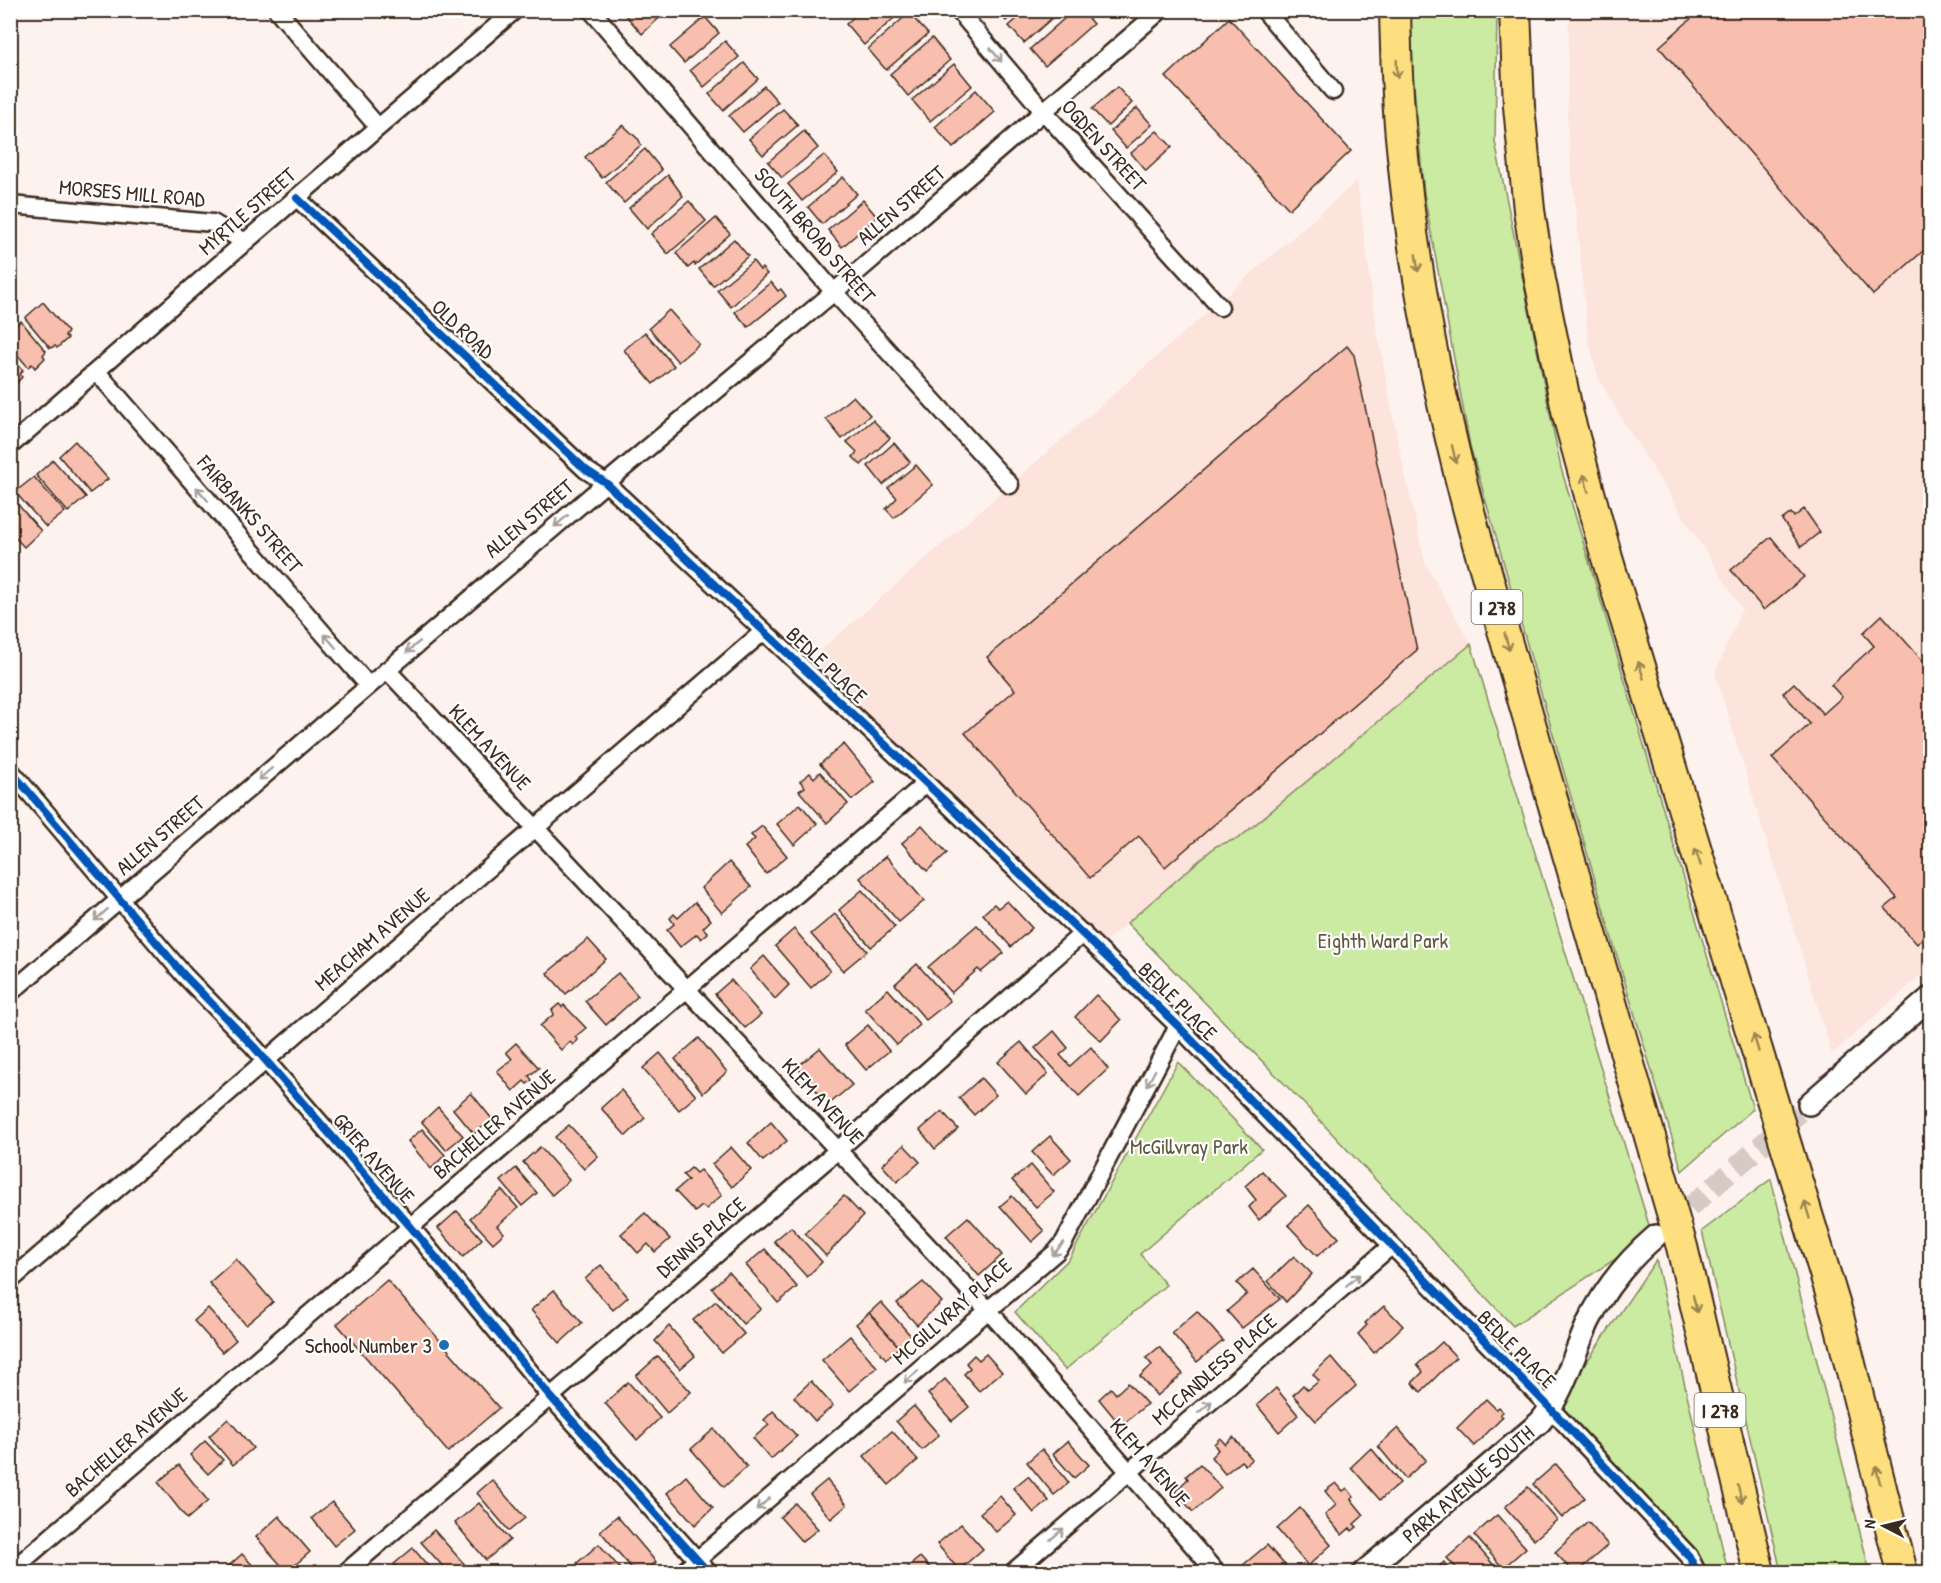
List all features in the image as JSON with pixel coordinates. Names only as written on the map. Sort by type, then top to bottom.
[{"type":"highway","name":"I 278","points":[[1395,10],[1400,123],[1407,191],[1426,321],[1454,453],[1474,530],[1682,1247],[1759,1572]]},
{"type":"highway","points":[[1515,10],[1519,106],[1531,219],[1543,298],[1568,414],[1607,558],[1833,1296],[1902,1572]]},
{"type":"street","points":[[277,10],[378,127]]},
{"type":"street","name":"MYRTLE STREET","points":[[10,446],[515,10]]},
{"type":"street","name":"SOUTH BROAD STREET","points":[[591,10],[834,292],[1010,485]]},
{"type":"street","name":"OGDEN STREET","points":[[958,10],[1044,112],[1220,308]]},
{"type":"street","name":"ALLEN STREET","points":[[10,993],[368,685],[834,292],[1161,10]]},
{"type":"street","points":[[1264,10],[1333,91]]},
{"type":"street","name":"OLD ROAD","points":[[297,198],[586,470],[606,483]]},
{"type":"street","name":"MORSES MILL ROAD","points":[[10,205],[213,223],[245,242]]},
{"type":"street","name":"FAIRBANKS STREET","points":[[97,372],[368,685]]},
{"type":"street","name":"BEDLE PLACE","points":[[606,483],[926,783],[1178,1026],[1551,1409],[1689,1556],[1697,1572]]},
{"type":"street","name":"MEACHAM AVENUE","points":[[10,1281],[764,631]]},
{"type":"street","name":"KLEM AVENUE","points":[[387,670],[988,1310],[1216,1572]]},
{"type":"street","name":"GRIER AVENUE","points":[[10,770],[184,975],[267,1061],[410,1226],[550,1396],[703,1566]]},
{"type":"street","name":"BACHELLER AVENUE","points":[[10,1572],[926,783]]},
{"type":"street","name":"DENNIS PLACE","points":[[346,1572],[838,1150],[1083,933]]},
{"type":"street","points":[[1809,1104],[1930,999]]},
{"type":"street","name":"MCGILLVRAY PLACE","points":[[683,1572],[703,1566],[988,1310],[1056,1252],[1064,1242],[1178,1026]]},
{"type":"street","name":"PARK AVENUE SOUTH","points":[[1364,1572],[1540,1422],[1551,1409],[1589,1320],[1612,1283],[1639,1251],[1656,1236]]},
{"type":"street","name":"MCCANDLESS PLACE","points":[[1013,1572],[1391,1246]]},
{"type":"shaded area","points":[[1569,11],[1930,11],[1930,967],[1832,1054],[1715,673],[1742,609],[1618,413],[1598,377],[1588,338],[1567,123]]},
{"type":"shaded area","points":[[1357,181],[1377,331],[1398,443],[1425,563],[1471,644],[1239,838],[1216,846],[1100,946],[803,666]]},
{"type":"green space","points":[[1407,11],[1497,11],[1495,142],[1561,468],[1753,1109],[1682,1171],[1614,946],[1470,446],[1424,194]]},
{"type":"green space","name":"Eighth Ward Park","points":[[1471,644],[1652,1235],[1513,1326],[1309,1109],[1127,923],[1216,846],[1239,838]]},
{"type":"green space","name":"McGillvray Park","points":[[1178,1062],[1262,1149],[1140,1254],[1166,1285],[1065,1370],[1015,1312],[1069,1259]]},
{"type":"green space","points":[[1771,1179],[1870,1572],[1781,1572],[1702,1231]]},
{"type":"green space","points":[[1656,1260],[1728,1572],[1700,1572],[1698,1562],[1558,1404]]},
{"type":"building","points":[[621,10],[668,10],[642,34]]},
{"type":"building","points":[[861,10],[903,10],[864,45],[846,24]]},
{"type":"building","points":[[997,10],[1018,10],[1006,21]]},
{"type":"building","points":[[1027,10],[1061,10],[1024,43],[1009,26]]},
{"type":"building","points":[[1074,10],[1081,10],[1093,24],[1045,66],[1030,49]]},
{"type":"building","points":[[1701,10],[1930,10],[1930,245],[1873,295],[1659,47]]},
{"type":"building","points":[[909,13],[928,34],[886,70],[868,49]]},
{"type":"building","points":[[705,17],[719,33],[684,63],[670,47]]},
{"type":"building","points":[[1229,18],[1351,151],[1289,209],[1166,77]]},
{"type":"building","points":[[932,38],[950,60],[908,96],[890,74]]},
{"type":"building","points":[[725,41],[739,57],[704,87],[690,70]]},
{"type":"building","points":[[744,63],[758,79],[723,110],[709,94]]},
{"type":"building","points":[[954,64],[972,86],[930,121],[912,100]]},
{"type":"building","points":[[764,86],[778,102],[743,132],[729,116]]},
{"type":"building","points":[[1117,87],[1132,103],[1108,126],[1092,109]]},
{"type":"building","points":[[976,90],[995,112],[953,148],[935,127]]},
{"type":"building","points":[[1137,108],[1152,125],[1126,148],[1111,131]]},
{"type":"building","points":[[783,109],[798,125],[763,155],[749,139]]},
{"type":"building","points":[[623,125],[639,140],[641,145],[602,178],[585,157]]},
{"type":"building","points":[[804,131],[818,148],[782,178],[768,162]]},
{"type":"building","points":[[1157,131],[1172,147],[1146,171],[1131,153]]},
{"type":"building","points":[[645,149],[662,170],[624,203],[606,182]]},
{"type":"building","points":[[824,155],[838,172],[802,201],[788,184]]},
{"type":"building","points":[[668,175],[683,196],[647,229],[629,208]]},
{"type":"building","points":[[843,177],[857,194],[822,224],[808,207]]},
{"type":"building","points":[[863,200],[877,217],[842,247],[828,230]]},
{"type":"building","points":[[689,201],[706,221],[668,254],[651,234]]},
{"type":"building","points":[[716,218],[730,234],[695,265],[694,263],[688,268],[676,253]]},
{"type":"building","points":[[734,239],[748,256],[713,286],[699,269]]},
{"type":"building","points":[[753,261],[760,270],[762,268],[767,274],[731,307],[717,290]]},
{"type":"building","points":[[771,282],[778,291],[781,289],[786,296],[748,327],[735,312]]},
{"type":"building","points":[[43,302],[68,332],[65,336],[68,338],[57,348],[55,346],[50,348],[25,318]]},
{"type":"building","points":[[669,310],[699,344],[678,362],[649,328]]},
{"type":"building","points":[[21,321],[46,351],[43,355],[45,358],[35,368],[32,364],[28,367],[10,346],[10,330]]},
{"type":"building","points":[[645,332],[674,366],[653,384],[624,350]]},
{"type":"building","points":[[1347,346],[1354,355],[1417,650],[1165,867],[1139,836],[1090,878],[965,733],[1015,690],[987,657]]},
{"type":"building","points":[[10,356],[23,370],[20,375],[22,377],[13,387],[10,385]]},
{"type":"building","points":[[853,396],[870,415],[842,439],[826,419]]},
{"type":"building","points":[[873,420],[890,438],[861,465],[853,457],[857,452],[847,442]]},
{"type":"building","points":[[75,441],[108,479],[90,493],[59,456]]},
{"type":"building","points":[[894,443],[910,462],[883,485],[868,466]]},
{"type":"building","points":[[53,460],[86,497],[68,512],[36,475]]},
{"type":"building","points":[[916,465],[933,485],[894,518],[886,509],[897,498],[888,488]]},
{"type":"building","points":[[34,477],[65,512],[46,527],[15,492]]},
{"type":"building","points":[[14,500],[41,531],[24,547],[10,532],[10,504]]},
{"type":"building","points":[[1804,509],[1820,532],[1801,547],[1782,520],[1791,513],[1794,517]]},
{"type":"building","points":[[1771,537],[1804,577],[1764,610],[1731,570]]},
{"type":"building","points":[[1882,615],[1930,669],[1930,931],[1917,944],[1885,908],[1897,898],[1772,758],[1810,724],[1783,693],[1794,683],[1823,714],[1842,697],[1831,685],[1874,646],[1863,633]]},
{"type":"building","points":[[844,744],[875,782],[852,800],[820,764]]},
{"type":"building","points":[[820,772],[848,804],[827,823],[799,791],[805,787],[800,781],[810,773],[814,778]]},
{"type":"building","points":[[800,804],[817,824],[794,845],[777,824]]},
{"type":"building","points":[[922,825],[947,853],[927,871],[902,843]]},
{"type":"building","points":[[762,826],[787,856],[766,874],[745,847],[755,839],[751,835]]},
{"type":"building","points":[[886,856],[924,901],[899,922],[860,878]]},
{"type":"building","points":[[729,862],[751,887],[722,913],[701,888]]},
{"type":"building","points":[[862,890],[895,927],[871,947],[839,910]]},
{"type":"building","points":[[1007,901],[1032,928],[1011,947],[983,914],[994,904],[998,908]]},
{"type":"building","points":[[695,902],[711,920],[703,928],[708,933],[701,939],[697,934],[680,947],[667,930],[674,924],[670,918],[674,914],[678,918]]},
{"type":"building","points":[[835,914],[867,951],[843,971],[811,934]]},
{"type":"building","points":[[977,925],[1004,953],[981,972],[978,969],[951,993],[928,967]]},
{"type":"building","points":[[794,929],[830,971],[811,988],[775,946]]},
{"type":"building","points":[[588,939],[606,959],[566,994],[547,973]]},
{"type":"building","points":[[764,956],[789,985],[775,999],[750,969]]},
{"type":"building","points":[[917,964],[950,1001],[926,1020],[895,984]]},
{"type":"building","points":[[618,973],[638,996],[606,1025],[585,1001]]},
{"type":"building","points":[[731,980],[761,1015],[745,1028],[715,994]]},
{"type":"building","points":[[888,989],[920,1025],[897,1045],[865,1009]]},
{"type":"building","points":[[1096,995],[1121,1020],[1101,1041],[1075,1017]]},
{"type":"building","points":[[559,1004],[562,1007],[564,1005],[586,1028],[575,1037],[578,1040],[573,1045],[570,1042],[561,1050],[540,1026],[554,1014],[552,1010]]},
{"type":"building","points":[[868,1025],[889,1051],[866,1070],[845,1045]]},
{"type":"building","points":[[1054,1031],[1068,1048],[1060,1055],[1070,1066],[1091,1047],[1108,1069],[1079,1096],[1035,1048]]},
{"type":"building","points":[[699,1038],[727,1072],[703,1093],[675,1059]]},
{"type":"building","points":[[1021,1042],[1048,1074],[1026,1094],[998,1062]]},
{"type":"building","points":[[516,1043],[539,1068],[529,1076],[532,1080],[527,1084],[524,1081],[513,1091],[497,1071],[512,1059],[506,1052]]},
{"type":"building","points":[[820,1048],[852,1085],[828,1105],[797,1067]]},
{"type":"building","points":[[660,1053],[696,1096],[679,1110],[643,1068]]},
{"type":"building","points":[[981,1078],[996,1095],[974,1115],[959,1098]]},
{"type":"building","points":[[621,1090],[645,1118],[626,1136],[601,1108]]},
{"type":"building","points":[[471,1093],[492,1119],[474,1134],[453,1109]]},
{"type":"building","points":[[438,1107],[463,1136],[446,1150],[422,1122]]},
{"type":"building","points":[[942,1111],[958,1129],[935,1149],[920,1130]]},
{"type":"building","points":[[771,1122],[787,1141],[763,1161],[748,1143]]},
{"type":"building","points":[[569,1125],[598,1156],[584,1169],[555,1137]]},
{"type":"building","points":[[422,1129],[445,1155],[431,1169],[408,1141]]},
{"type":"building","points":[[1050,1136],[1071,1159],[1053,1175],[1032,1152]]},
{"type":"building","points":[[904,1145],[920,1162],[897,1182],[882,1165]]},
{"type":"building","points":[[540,1147],[569,1180],[552,1195],[523,1162]]},
{"type":"building","points":[[731,1147],[751,1170],[732,1187],[712,1164]]},
{"type":"building","points":[[1031,1165],[1054,1192],[1036,1207],[1012,1180]]},
{"type":"building","points":[[516,1168],[537,1193],[522,1206],[501,1181]]},
{"type":"building","points":[[691,1168],[696,1173],[700,1170],[722,1195],[706,1209],[702,1206],[695,1212],[675,1191],[688,1180],[683,1175]]},
{"type":"building","points":[[1262,1171],[1286,1196],[1259,1220],[1249,1207],[1256,1200],[1245,1186]]},
{"type":"building","points":[[502,1190],[518,1208],[497,1226],[504,1233],[493,1243],[470,1218]]},
{"type":"building","points":[[844,1196],[863,1216],[826,1256],[805,1233]]},
{"type":"building","points":[[1012,1196],[1044,1231],[1032,1242],[1000,1206]]},
{"type":"building","points":[[1309,1205],[1339,1238],[1317,1256],[1288,1225]]},
{"type":"building","points":[[457,1211],[482,1239],[463,1257],[438,1228]]},
{"type":"building","points":[[645,1213],[670,1239],[655,1252],[648,1244],[638,1253],[621,1234]]},
{"type":"building","points":[[968,1217],[1002,1255],[979,1276],[946,1236]]},
{"type":"building","points":[[791,1227],[822,1262],[807,1277],[774,1241]]},
{"type":"building","points":[[765,1249],[797,1287],[778,1303],[746,1265]]},
{"type":"building","points":[[1294,1256],[1312,1274],[1286,1302],[1268,1281]]},
{"type":"building","points":[[236,1259],[273,1302],[246,1325],[209,1283]]},
{"type":"building","points":[[601,1265],[628,1297],[613,1310],[585,1279]]},
{"type":"building","points":[[1253,1269],[1280,1299],[1242,1328],[1227,1311],[1247,1294],[1237,1283]]},
{"type":"building","points":[[729,1272],[761,1309],[743,1324],[712,1288]]},
{"type":"building","points":[[387,1280],[499,1408],[448,1452],[337,1324]]},
{"type":"building","points":[[923,1282],[942,1302],[917,1325],[897,1303]]},
{"type":"building","points":[[554,1290],[582,1323],[560,1343],[531,1310]]},
{"type":"building","points":[[716,1301],[744,1334],[722,1353],[693,1320]]},
{"type":"building","points":[[881,1302],[911,1336],[899,1347],[869,1313]]},
{"type":"building","points":[[1384,1306],[1403,1326],[1374,1353],[1358,1334],[1367,1325],[1365,1323]]},
{"type":"building","points":[[208,1308],[236,1340],[222,1352],[194,1321]]},
{"type":"building","points":[[1197,1311],[1223,1341],[1197,1362],[1172,1333]]},
{"type":"building","points":[[869,1313],[899,1347],[886,1359],[856,1324]]},
{"type":"building","points":[[669,1326],[695,1356],[680,1369],[655,1341]]},
{"type":"building","points":[[850,1336],[877,1367],[849,1391],[822,1360]]},
{"type":"building","points":[[1442,1342],[1456,1357],[1421,1392],[1412,1383],[1423,1372],[1417,1365]]},
{"type":"building","points":[[1159,1347],[1183,1374],[1157,1396],[1140,1376],[1152,1365],[1146,1358]]},
{"type":"building","points":[[986,1354],[1002,1372],[979,1391],[964,1374],[970,1368],[966,1363],[974,1355],[979,1360]]},
{"type":"building","points":[[658,1356],[691,1392],[667,1413],[636,1376]]},
{"type":"building","points":[[1331,1357],[1356,1386],[1316,1421],[1293,1395],[1303,1385],[1308,1390],[1319,1381],[1313,1374]]},
{"type":"building","points":[[945,1379],[969,1407],[952,1421],[928,1394]]},
{"type":"building","points":[[811,1381],[833,1406],[815,1421],[794,1397]]},
{"type":"building","points":[[628,1382],[660,1418],[637,1440],[605,1403]]},
{"type":"building","points":[[1128,1383],[1147,1404],[1121,1426],[1099,1399],[1111,1388],[1116,1394]]},
{"type":"building","points":[[1276,1388],[1298,1415],[1279,1432],[1257,1405]]},
{"type":"building","points":[[1486,1399],[1496,1409],[1498,1407],[1503,1412],[1500,1414],[1503,1417],[1474,1446],[1457,1428]]},
{"type":"building","points":[[914,1406],[939,1435],[922,1450],[896,1421]]},
{"type":"building","points":[[773,1411],[797,1436],[771,1459],[753,1438],[769,1425],[764,1420]]},
{"type":"building","points":[[228,1419],[253,1448],[233,1465],[209,1436]]},
{"type":"building","points":[[1398,1428],[1426,1460],[1405,1479],[1378,1446]]},
{"type":"building","points":[[714,1429],[747,1467],[724,1487],[691,1449]]},
{"type":"building","points":[[892,1431],[918,1460],[889,1485],[864,1456]]},
{"type":"building","points":[[1233,1437],[1252,1459],[1245,1465],[1241,1461],[1225,1474],[1211,1457],[1218,1450],[1214,1444],[1220,1438],[1225,1444]]},
{"type":"building","points":[[205,1441],[223,1460],[208,1474],[190,1455]]},
{"type":"building","points":[[1068,1441],[1089,1465],[1074,1478],[1053,1454]]},
{"type":"building","points":[[1371,1448],[1400,1483],[1380,1500],[1351,1467]]},
{"type":"building","points":[[1042,1449],[1069,1483],[1054,1495],[1027,1462]]},
{"type":"building","points":[[1200,1464],[1221,1488],[1193,1512],[1175,1491],[1188,1479],[1186,1476]]},
{"type":"building","points":[[1556,1464],[1585,1498],[1562,1518],[1533,1484]]},
{"type":"building","points":[[179,1465],[208,1501],[187,1519],[158,1482]]},
{"type":"building","points":[[686,1476],[713,1508],[695,1525],[667,1493]]},
{"type":"building","points":[[1028,1476],[1049,1501],[1034,1513],[1013,1488]]},
{"type":"building","points":[[492,1480],[525,1518],[509,1531],[477,1493]]},
{"type":"building","points":[[827,1480],[847,1505],[831,1519],[810,1494]]},
{"type":"building","points":[[1336,1483],[1343,1491],[1347,1488],[1354,1497],[1351,1499],[1364,1515],[1354,1524],[1357,1527],[1352,1531],[1350,1528],[1342,1535],[1325,1515],[1336,1505],[1325,1491]]},
{"type":"building","points":[[1528,1487],[1557,1520],[1534,1540],[1505,1507]]},
{"type":"building","points":[[1000,1496],[1016,1515],[996,1532],[980,1513]]},
{"type":"building","points":[[332,1502],[355,1529],[334,1546],[312,1518]]},
{"type":"building","points":[[479,1503],[510,1540],[486,1560],[455,1523]]},
{"type":"building","points":[[795,1503],[818,1529],[802,1542],[780,1517]]},
{"type":"building","points":[[1300,1508],[1331,1545],[1308,1566],[1277,1529]]},
{"type":"building","points":[[1497,1515],[1526,1548],[1503,1568],[1474,1535]]},
{"type":"building","points":[[279,1516],[310,1552],[287,1572],[256,1537]]},
{"type":"building","points":[[617,1516],[656,1562],[644,1572],[635,1572],[600,1531]]},
{"type":"building","points":[[1588,1522],[1608,1545],[1577,1572],[1573,1572],[1555,1552]]},
{"type":"building","points":[[961,1524],[983,1549],[959,1570],[937,1544]]},
{"type":"building","points":[[434,1530],[465,1565],[456,1572],[448,1572],[421,1542]]},
{"type":"building","points":[[1470,1538],[1499,1571],[1460,1572],[1447,1558]]},
{"type":"building","points":[[599,1544],[623,1572],[585,1572],[577,1563]]},
{"type":"building","points":[[1267,1545],[1291,1572],[1249,1572],[1243,1565]]},
{"type":"building","points":[[413,1548],[433,1572],[402,1572],[394,1564]]},
{"type":"building","points":[[242,1554],[259,1572],[222,1572]]},
{"type":"building","points":[[920,1557],[934,1572],[902,1572]]},
{"type":"building","points":[[1444,1562],[1453,1572],[1433,1572]]},
{"type":"tunnel","points":[[1666,1228],[1809,1104]]},
{"type":"cycle path","points":[[297,198],[586,470],[606,483],[926,783],[1178,1026],[1551,1409],[1689,1556],[1697,1572]]},
{"type":"cycle path","points":[[10,770],[184,975],[254,1047],[410,1226],[550,1396],[708,1572]]},
{"type":"place","name":"School Number 3","points":[[444,1345]]}]
